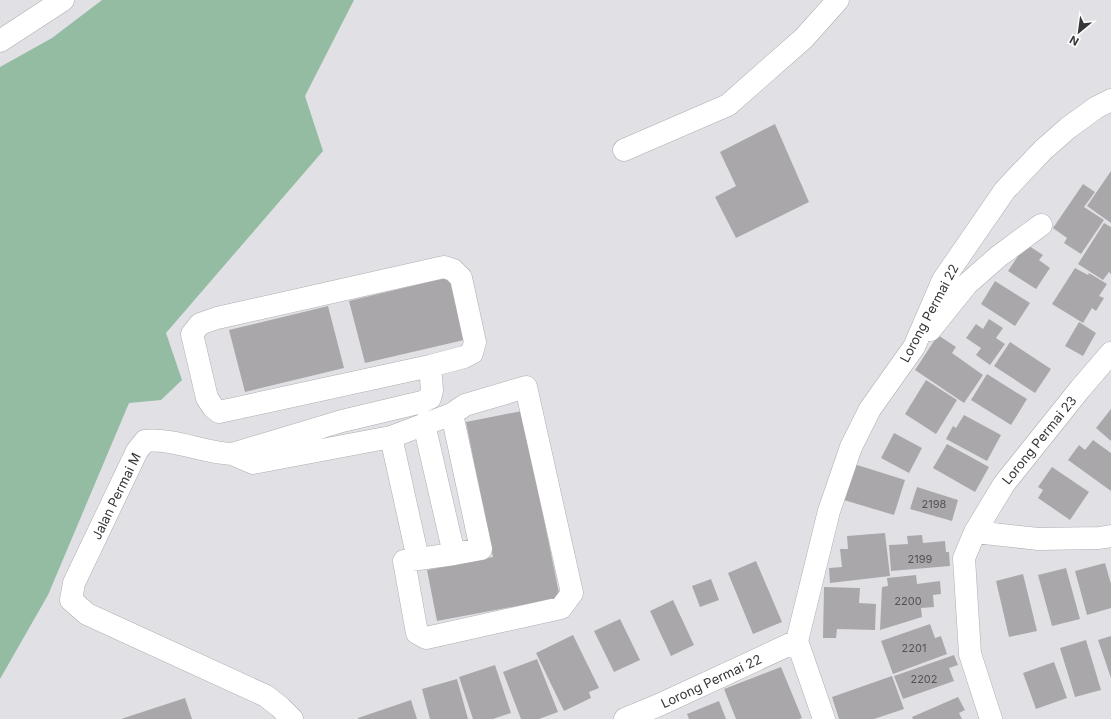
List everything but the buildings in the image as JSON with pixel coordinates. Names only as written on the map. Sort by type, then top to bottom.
[{"type":"street","points":[[0,41],[63,0]]},
{"type":"street","points":[[624,150],[728,105],[804,38],[838,0]]},
{"type":"street","name":"Lorong Permai 22","points":[[625,719],[659,705],[797,641],[829,511],[851,447],[870,409],[914,347],[943,280],[1005,190],[1043,150],[1068,128],[1097,107],[1111,100]]},
{"type":"street","points":[[914,347],[932,328],[967,284],[999,256],[1041,225]]},
{"type":"street","points":[[444,267],[453,270],[461,278],[475,342],[472,353],[464,357],[430,366],[219,412],[213,407],[207,398],[192,334],[200,324],[217,318],[444,267]]},
{"type":"street","name":"Lorong Permai 23","points":[[991,719],[970,654],[964,558],[975,532],[1004,484],[1080,389],[1111,353]]},
{"type":"street","name":"Jalan Permai M","points":[[292,719],[266,696],[87,614],[72,600],[74,583],[137,451],[145,441],[159,440],[220,454],[232,454],[342,421],[422,402],[430,398],[432,390],[430,366]]},
{"type":"street","points":[[232,454],[253,463],[391,437],[452,414],[465,405],[526,387],[572,593],[561,608],[426,638],[417,632],[404,561],[481,549],[452,414]]},
{"type":"street","points":[[424,424],[454,554]]},
{"type":"street","points":[[391,437],[418,559]]},
{"type":"street","points":[[975,532],[1038,539],[1099,538],[1111,536]]},
{"type":"street","points":[[797,641],[824,719]]},
{"type":"green space","points":[[102,0],[354,0],[305,96],[323,151],[166,333],[182,380],[161,400],[129,403],[48,595],[0,679],[0,67],[52,38]]}]
